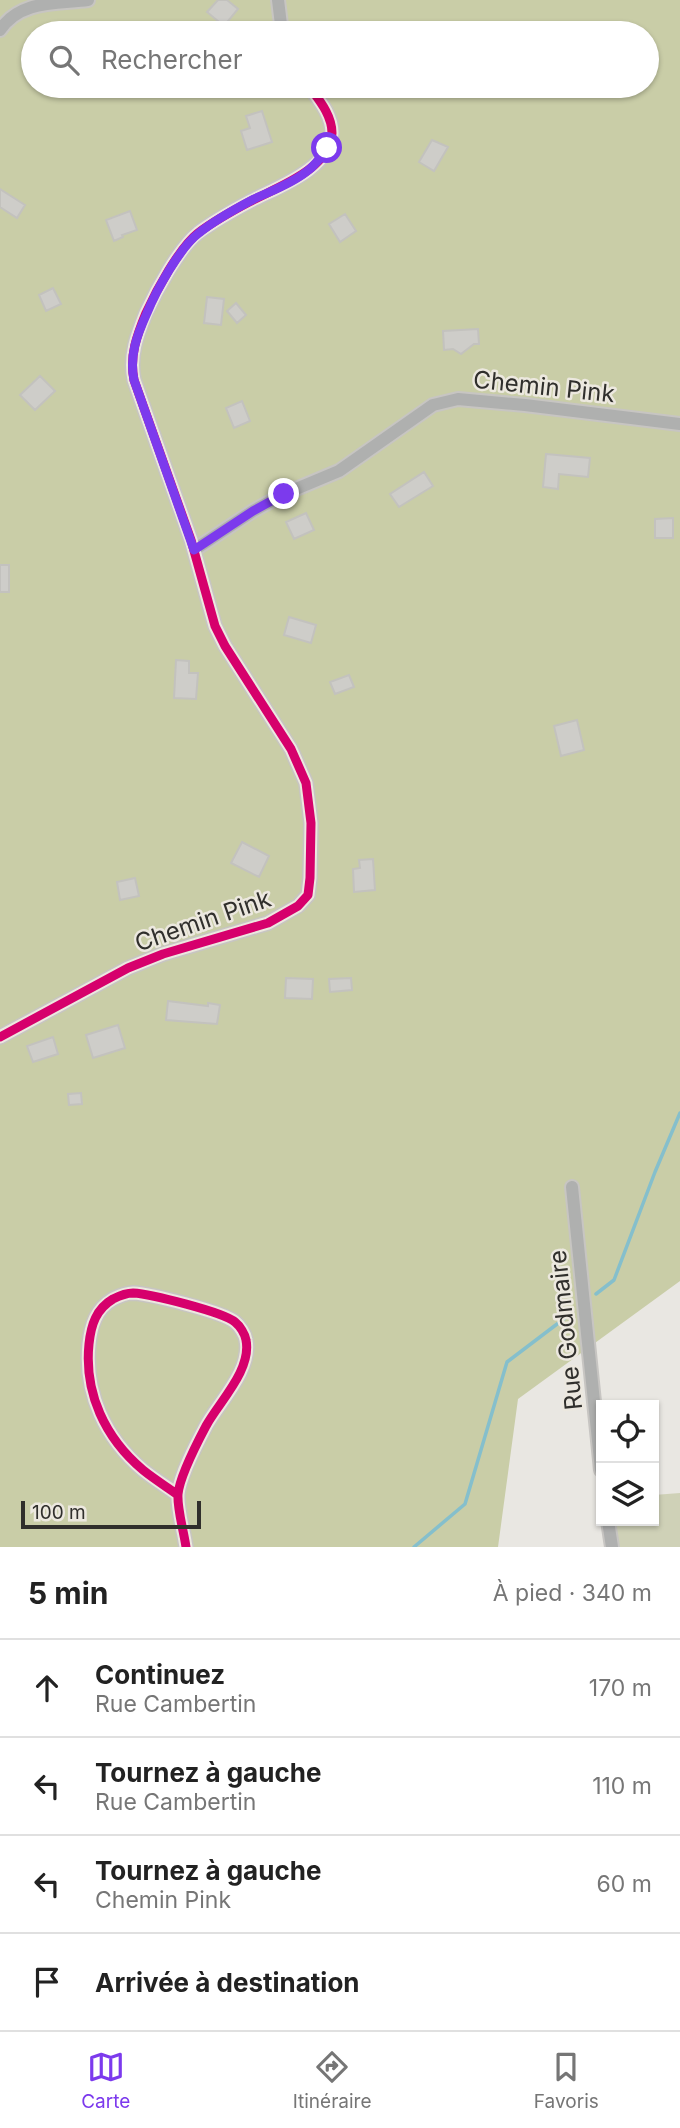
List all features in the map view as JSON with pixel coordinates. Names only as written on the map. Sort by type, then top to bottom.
[{"type":"street","points":[[0,30],[24,9],[44,4],[88,0]]},
{"type":"street","points":[[278,0],[281,21]]},
{"type":"street","points":[[194,550],[131,370],[136,337],[150,305],[174,264],[198,233],[231,212],[307,172],[327,148],[332,133],[331,124],[317,98]]},
{"type":"street","name":"Chemin Pink","points":[[0,1037],[135,964],[268,923],[298,906],[308,895],[311,823],[306,783],[291,748],[215,626],[194,550],[284,494],[339,471],[433,405],[458,399],[680,424]]},
{"type":"street","name":"Rue Godmaire","points":[[572,1187],[600,1463]]},
{"type":"street","points":[[178,1495],[144,1471],[130,1457],[106,1425],[96,1408],[91,1391],[89,1346],[94,1318],[103,1306],[123,1295],[132,1293],[149,1296],[219,1314],[235,1321],[246,1339],[244,1362],[237,1379],[207,1425],[189,1460],[178,1495],[186,1547]]},
{"type":"street","points":[[609,1526],[612,1547]]},
{"type":"green space","points":[[0,0],[680,0],[680,1281],[518,1399],[498,1547],[0,1547]]},
{"type":"green space","points":[[680,1493],[680,1547],[617,1547],[615,1526],[659,1526],[659,1495]]},
{"type":"building","points":[[218,0],[227,0],[238,9],[228,21],[218,21],[207,12]]},
{"type":"building","points":[[262,111],[272,142],[247,150],[241,131],[250,128],[246,116]]},
{"type":"building","points":[[432,140],[448,147],[434,171],[419,162]]},
{"type":"building","points":[[0,189],[25,205],[17,218],[0,207]]},
{"type":"building","points":[[130,211],[137,230],[114,241],[106,220]]},
{"type":"building","points":[[345,214],[356,231],[340,242],[329,224]]},
{"type":"building","points":[[53,288],[61,304],[46,311],[39,295]]},
{"type":"building","points":[[207,297],[224,299],[221,325],[204,323]]},
{"type":"building","points":[[236,303],[246,315],[237,323],[227,311]]},
{"type":"building","points":[[478,329],[479,344],[474,344],[461,354],[453,349],[444,350],[443,331]]},
{"type":"building","points":[[40,376],[55,391],[35,410],[20,395]]},
{"type":"building","points":[[242,401],[250,421],[234,428],[226,408]]},
{"type":"building","points":[[546,454],[590,458],[588,477],[559,474],[558,489],[543,487]]},
{"type":"building","points":[[424,472],[433,486],[399,507],[390,494]]},
{"type":"building","points":[[306,513],[314,530],[294,539],[286,522]]},
{"type":"building","points":[[673,518],[673,538],[655,538],[655,519]]},
{"type":"building","points":[[0,565],[9,565],[9,592],[0,592]]},
{"type":"building","points":[[289,617],[316,625],[311,643],[284,635]]},
{"type":"building","points":[[176,660],[189,661],[189,673],[198,673],[196,699],[174,698]]},
{"type":"building","points":[[349,675],[354,687],[335,694],[330,682]]},
{"type":"building","points":[[577,720],[584,750],[561,756],[554,726]]},
{"type":"building","points":[[242,842],[269,856],[259,877],[231,863]]},
{"type":"building","points":[[373,859],[375,890],[354,892],[353,869],[360,868],[359,860]]},
{"type":"building","points":[[135,878],[139,896],[120,900],[117,882]]},
{"type":"building","points":[[286,978],[313,979],[312,999],[285,998]]},
{"type":"building","points":[[351,978],[352,990],[330,992],[329,979]]},
{"type":"building","points":[[168,1001],[220,1005],[217,1024],[166,1020]]},
{"type":"building","points":[[118,1025],[125,1048],[93,1058],[86,1035]]},
{"type":"building","points":[[53,1037],[58,1054],[33,1062],[27,1046]]},
{"type":"building","points":[[81,1093],[82,1104],[69,1105],[68,1094]]},
{"type":"waterway","points":[[596,1294],[614,1280],[680,1113]]},
{"type":"waterway","points":[[414,1547],[465,1504],[507,1362],[565,1318]]},
{"type":"cycle path","points":[[0,1037],[128,968],[163,954],[268,923],[298,906],[308,895],[311,823],[306,783],[291,749],[215,626],[191,540],[134,380],[132,363],[137,338],[150,304],[169,270],[191,240],[223,216],[300,176],[322,157],[329,146],[332,133],[330,120],[317,98]]},
{"type":"cycle path","points":[[178,1495],[147,1473],[118,1444],[94,1397],[88,1362],[93,1324],[107,1303],[126,1294],[155,1297],[217,1313],[235,1322],[245,1338],[247,1351],[244,1363],[206,1426],[179,1486],[179,1506],[186,1547]]},
{"type":"route","points":[[284,494],[194,550],[134,380],[131,370],[132,357],[136,337],[150,305],[183,249],[198,233],[231,212],[307,172],[327,148]]}]
